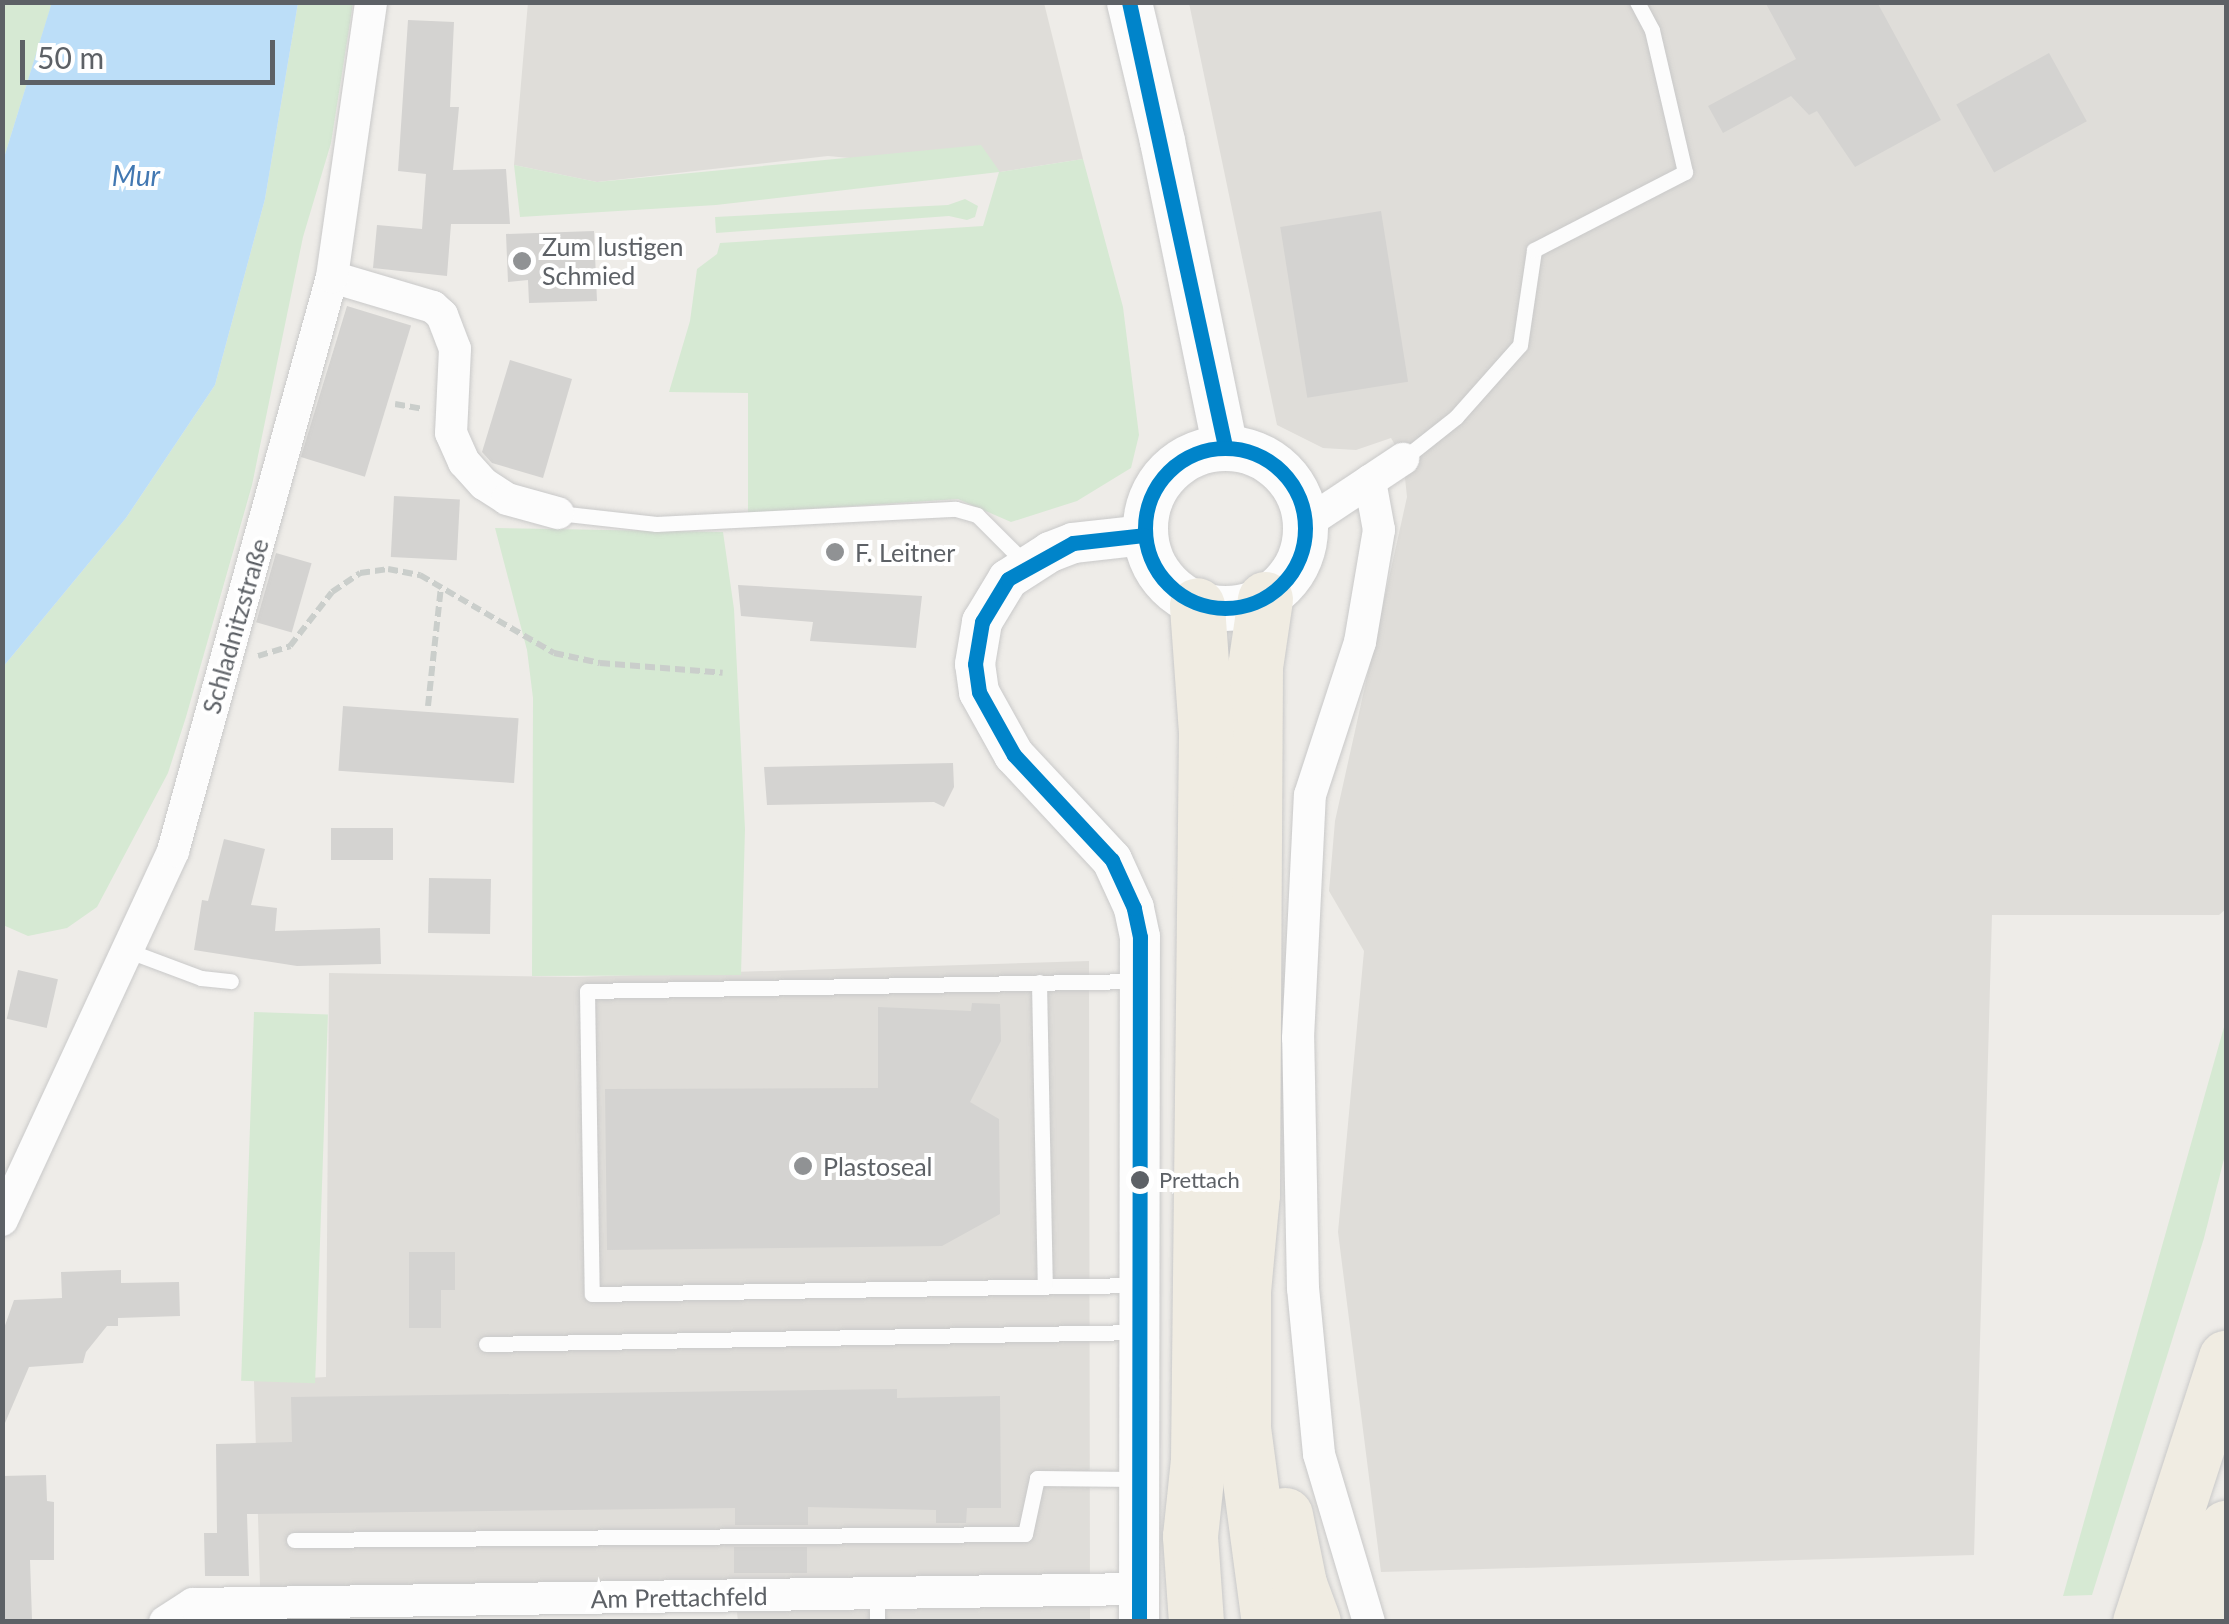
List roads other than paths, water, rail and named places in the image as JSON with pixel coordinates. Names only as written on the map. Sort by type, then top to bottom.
[{"type":"highway","points":[[1265,599],[1255,666],[1252,1194],[1278,1482],[1299,1584],[1313,1622]]},
{"type":"highway","points":[[1196,1622],[1190,1536],[1198,1460],[1206,732],[1198,604]]},
{"type":"highway","points":[[1252,1194],[1242,1291],[1244,1428],[1269,1622]]},
{"type":"highway","points":[[2140,1622],[2226,1358]]},
{"type":"highway","points":[[1198,1460],[1226,1622]]},
{"type":"highway","points":[[2196,1622],[2226,1528]]},
{"type":"main road","points":[[1129,2],[1225,447]]},
{"type":"main road","points":[[1225,447],[1254,452],[1279,468],[1297,492],[1305,524],[1301,555],[1286,581],[1265,599],[1231,609],[1198,604],[1171,589],[1151,562],[1144,535],[1148,501],[1168,470],[1196,452],[1225,447]]},
{"type":"street","name":"Schladnitzstraße","points":[[2,1220],[173,851],[332,277],[370,2]]},
{"type":"street","points":[[332,277],[433,307],[442,315],[454,348],[450,432],[464,462],[484,484],[507,499],[558,513]]},
{"type":"street","points":[[1305,524],[1403,459]]},
{"type":"street","points":[[1368,1622],[1319,1454],[1303,1288],[1298,1038],[1310,795],[1360,642],[1380,530],[1370,481]]},
{"type":"street","points":[[1138,1605],[1140,938],[1125,882],[1103,850],[1014,755],[979,692],[975,664],[982,622],[1008,579],[1026,565],[1072,544],[1144,535]]},
{"type":"street","name":"Am Prettachfeld","points":[[166,1622],[192,1604],[1138,1605]]},
{"type":"lane","points":[[1403,459],[1456,417],[1520,345],[1534,250],[1685,172],[1652,30],[1638,2]]},
{"type":"lane","points":[[558,513],[656,524],[956,508],[977,514],[1026,565]]},
{"type":"lane","points":[[128,950],[200,978],[231,981]]},
{"type":"lane","points":[[1139,1285],[592,1294],[587,990],[1141,981]]},
{"type":"lane","points":[[1039,982],[1045,1286]]},
{"type":"lane","points":[[486,1344],[1139,1332]]},
{"type":"lane","points":[[294,1540],[1024,1534],[1037,1478],[1136,1479]]},
{"type":"water","name":"Mur","points":[[52,2],[298,3],[265,199],[215,385],[126,518],[3,667],[3,161]]},
{"type":"place","name":"Zum lustigen Schmied","points":[[522,261]]},
{"type":"place","name":"F. Leitner","points":[[835,552]]},
{"type":"place","name":"Plastoseal","points":[[803,1166]]},
{"type":"place","name":"Prettach","points":[[1140,1180]]}]
